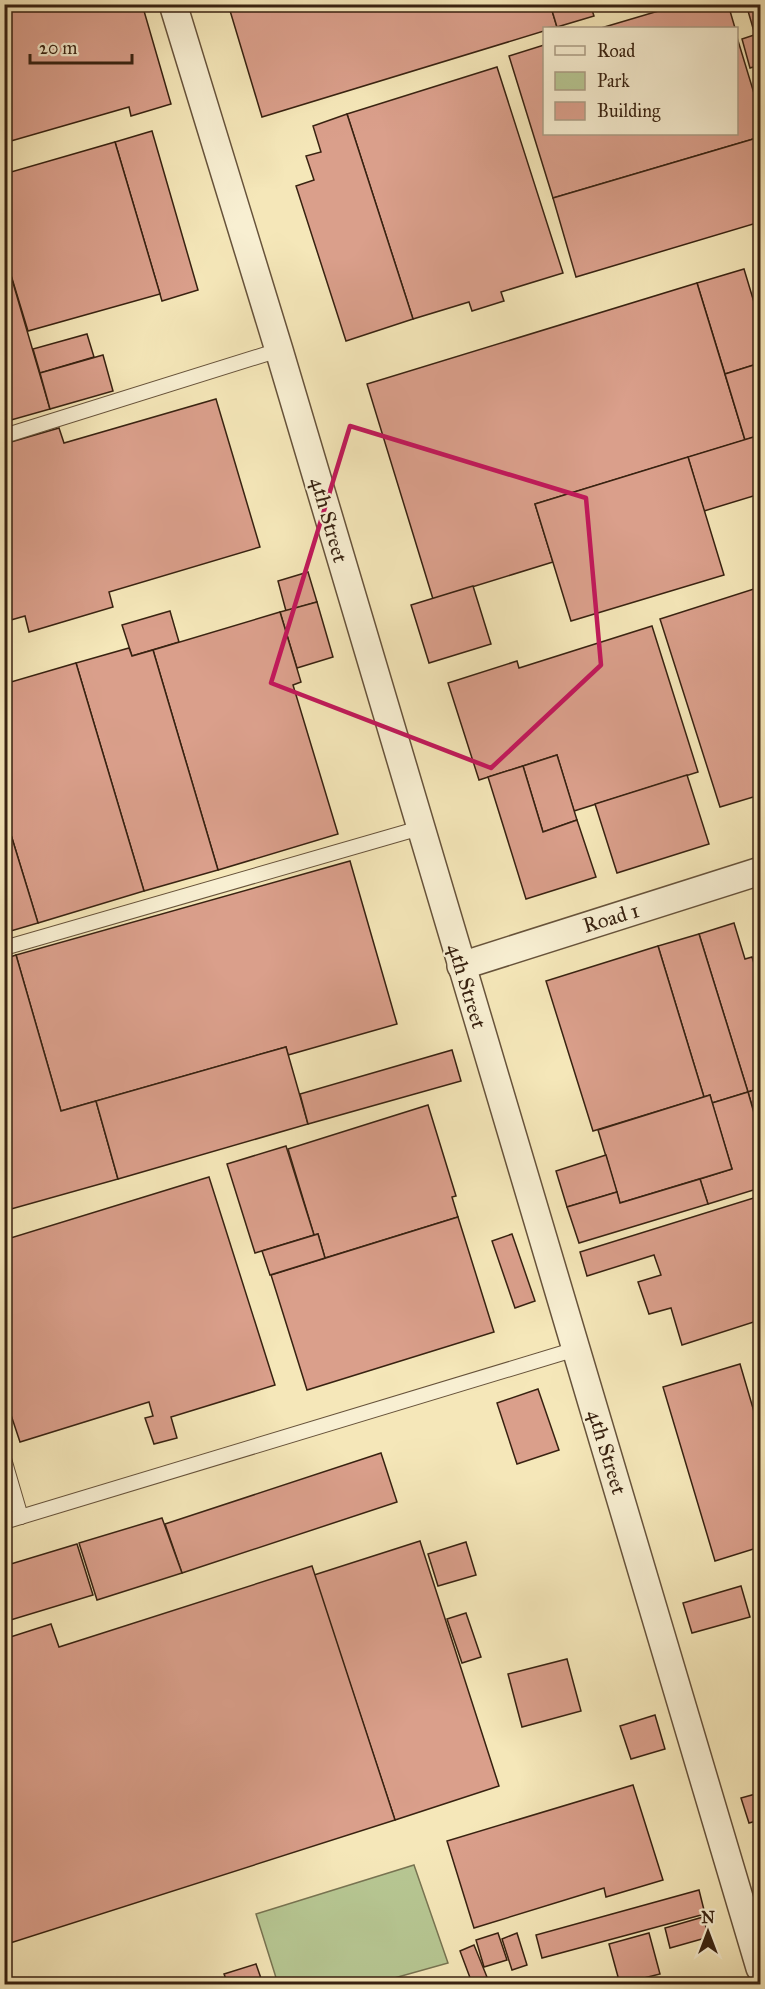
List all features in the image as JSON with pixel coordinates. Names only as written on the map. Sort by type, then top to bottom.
[{"type":"street","name":"4th Street","points":[[173,4],[279,350],[760,1968]]},
{"type":"street","name":"Road 1","points":[[461,966],[760,871]]},
{"type":"lane","points":[[4,436],[279,350]]},
{"type":"lane","points":[[4,948],[420,828]]},
{"type":"lane","points":[[4,1522],[576,1349]]},
{"type":"lane","points":[[4,1459],[21,1517]]},
{"type":"highlighted area","points":[[350,426],[586,498],[601,665],[491,768],[271,683]]},
{"type":"green space","points":[[414,1865],[448,1963],[373,1984],[278,1984],[256,1914]]},
{"type":"building","points":[[4,4],[142,4],[171,104],[131,116],[129,107],[4,143]]},
{"type":"building","points":[[228,4],[550,4],[557,27],[543,27],[543,31],[262,117]]},
{"type":"building","points":[[550,4],[590,4],[594,16],[557,27]]},
{"type":"building","points":[[682,4],[728,4],[735,27],[604,27]]},
{"type":"building","points":[[746,4],[760,4],[760,33],[755,35]]},
{"type":"building","points":[[760,33],[760,65],[750,68],[742,39]]},
{"type":"building","points":[[738,41],[760,113],[760,137],[553,198],[509,56],[543,45],[543,135],[738,135]]},
{"type":"building","points":[[497,67],[563,273],[501,292],[504,301],[472,311],[469,302],[413,319],[347,114]]},
{"type":"building","points":[[347,114],[413,319],[346,341],[296,186],[314,180],[306,156],[321,152],[313,126]]},
{"type":"building","points":[[152,131],[198,290],[162,301],[115,142]]},
{"type":"building","points":[[760,137],[760,222],[576,277],[553,198]]},
{"type":"building","points":[[115,142],[160,294],[28,331],[4,252],[4,174]]},
{"type":"building","points":[[4,259],[6,259],[50,409],[4,422]]},
{"type":"building","points":[[744,269],[760,322],[760,363],[725,374],[697,283]]},
{"type":"building","points":[[697,283],[745,440],[535,504],[553,562],[433,599],[367,384]]},
{"type":"building","points":[[87,334],[94,357],[40,373],[33,349]]},
{"type":"building","points":[[103,355],[113,391],[50,409],[40,373]]},
{"type":"building","points":[[760,363],[760,435],[745,440],[725,374]]},
{"type":"building","points":[[216,399],[260,547],[109,592],[113,607],[29,632],[25,616],[4,622],[4,444],[59,428],[64,443]]},
{"type":"building","points":[[760,435],[760,494],[704,511],[688,457]]},
{"type":"building","points":[[688,457],[724,575],[571,621],[535,504]]},
{"type":"building","points":[[308,572],[317,602],[286,611],[278,581]]},
{"type":"building","points":[[473,586],[491,644],[429,663],[411,605]]},
{"type":"building","points":[[760,587],[760,795],[720,807],[660,619]]},
{"type":"building","points":[[317,602],[333,657],[297,668],[280,612]]},
{"type":"building","points":[[170,611],[179,642],[132,656],[122,625]]},
{"type":"building","points":[[280,612],[301,682],[293,685],[338,834],[218,870],[153,650]]},
{"type":"building","points":[[652,626],[698,772],[574,811],[557,755],[479,780],[448,683],[517,661],[519,668]]},
{"type":"building","points":[[129,648],[132,656],[153,650],[218,870],[144,891],[76,663]]},
{"type":"building","points":[[76,663],[144,891],[38,923],[4,812],[4,684]]},
{"type":"building","points":[[557,755],[577,820],[543,832],[523,766]]},
{"type":"building","points":[[523,766],[543,832],[577,820],[596,877],[526,899],[488,777]]},
{"type":"building","points":[[687,775],[709,844],[617,873],[595,804]]},
{"type":"building","points":[[4,812],[38,923],[4,933]]},
{"type":"building","points":[[350,861],[397,1024],[288,1055],[286,1047],[61,1111],[16,955]]},
{"type":"building","points":[[734,923],[745,959],[752,957],[760,983],[760,1088],[748,1092],[699,934]]},
{"type":"building","points":[[699,934],[748,1092],[712,1103],[710,1095],[704,1097],[658,946]]},
{"type":"building","points":[[658,946],[704,1097],[593,1131],[546,981]]},
{"type":"building","points":[[16,955],[61,1111],[96,1101],[118,1179],[4,1211],[4,959]]},
{"type":"building","points":[[286,1047],[308,1124],[118,1179],[96,1101]]},
{"type":"building","points":[[452,1050],[461,1081],[308,1124],[300,1094]]},
{"type":"building","points":[[760,1088],[760,1134],[748,1092]]},
{"type":"building","points":[[748,1092],[760,1134],[760,1188],[708,1204],[700,1179],[732,1169],[712,1103]]},
{"type":"building","points":[[710,1095],[732,1169],[620,1203],[598,1130]]},
{"type":"building","points":[[428,1105],[456,1196],[452,1197],[458,1217],[325,1258],[318,1234],[314,1235],[288,1149]]},
{"type":"building","points":[[286,1146],[314,1235],[255,1253],[227,1164]]},
{"type":"building","points":[[606,1155],[617,1192],[567,1207],[556,1171]]},
{"type":"building","points":[[209,1177],[275,1385],[171,1417],[177,1438],[154,1444],[145,1418],[153,1416],[149,1402],[20,1442],[4,1394],[4,1240]]},
{"type":"building","points":[[700,1179],[708,1204],[579,1243],[567,1207],[617,1192],[620,1203]]},
{"type":"building","points":[[760,1196],[760,1320],[682,1345],[671,1308],[649,1314],[638,1282],[661,1275],[654,1255],[587,1276],[580,1252]]},
{"type":"building","points":[[458,1217],[494,1332],[307,1390],[271,1275]]},
{"type":"building","points":[[318,1234],[325,1258],[270,1275],[262,1251]]},
{"type":"building","points":[[512,1234],[535,1301],[515,1308],[492,1241]]},
{"type":"building","points":[[740,1364],[760,1432],[760,1547],[715,1561],[663,1387]]},
{"type":"building","points":[[760,1368],[760,1388],[755,1370]]},
{"type":"building","points":[[538,1389],[559,1450],[517,1464],[497,1403]]},
{"type":"building","points":[[381,1453],[397,1502],[182,1573],[165,1524]]},
{"type":"building","points":[[162,1518],[182,1573],[97,1600],[79,1543]]},
{"type":"building","points":[[420,1541],[499,1786],[395,1820],[314,1575]]},
{"type":"building","points":[[466,1542],[476,1575],[438,1586],[428,1554]]},
{"type":"building","points":[[77,1544],[93,1595],[4,1622],[4,1566]]},
{"type":"building","points":[[312,1566],[395,1820],[4,1945],[4,1639],[51,1624],[59,1647]]},
{"type":"building","points":[[741,1586],[750,1617],[692,1633],[683,1603]]},
{"type":"building","points":[[466,1613],[481,1657],[462,1663],[447,1619]]},
{"type":"building","points":[[567,1659],[581,1711],[522,1727],[508,1674]]},
{"type":"building","points":[[655,1715],[665,1749],[631,1759],[620,1726]]},
{"type":"building","points":[[633,1785],[663,1880],[606,1897],[604,1888],[474,1928],[447,1841]]},
{"type":"building","points":[[759,1793],[760,1820],[749,1823],[741,1798]]},
{"type":"building","points":[[699,1890],[705,1914],[542,1958],[536,1935]]},
{"type":"building","points":[[703,1917],[709,1937],[670,1948],[665,1928]]},
{"type":"building","points":[[498,1933],[507,1960],[484,1967],[476,1940]]},
{"type":"building","points":[[517,1933],[527,1965],[512,1970],[502,1939]]},
{"type":"building","points":[[649,1933],[660,1974],[620,1984],[609,1944]]},
{"type":"building","points":[[474,1945],[487,1977],[472,1983],[460,1951]]},
{"type":"building","points":[[256,1964],[263,1984],[228,1984],[224,1974]]}]
